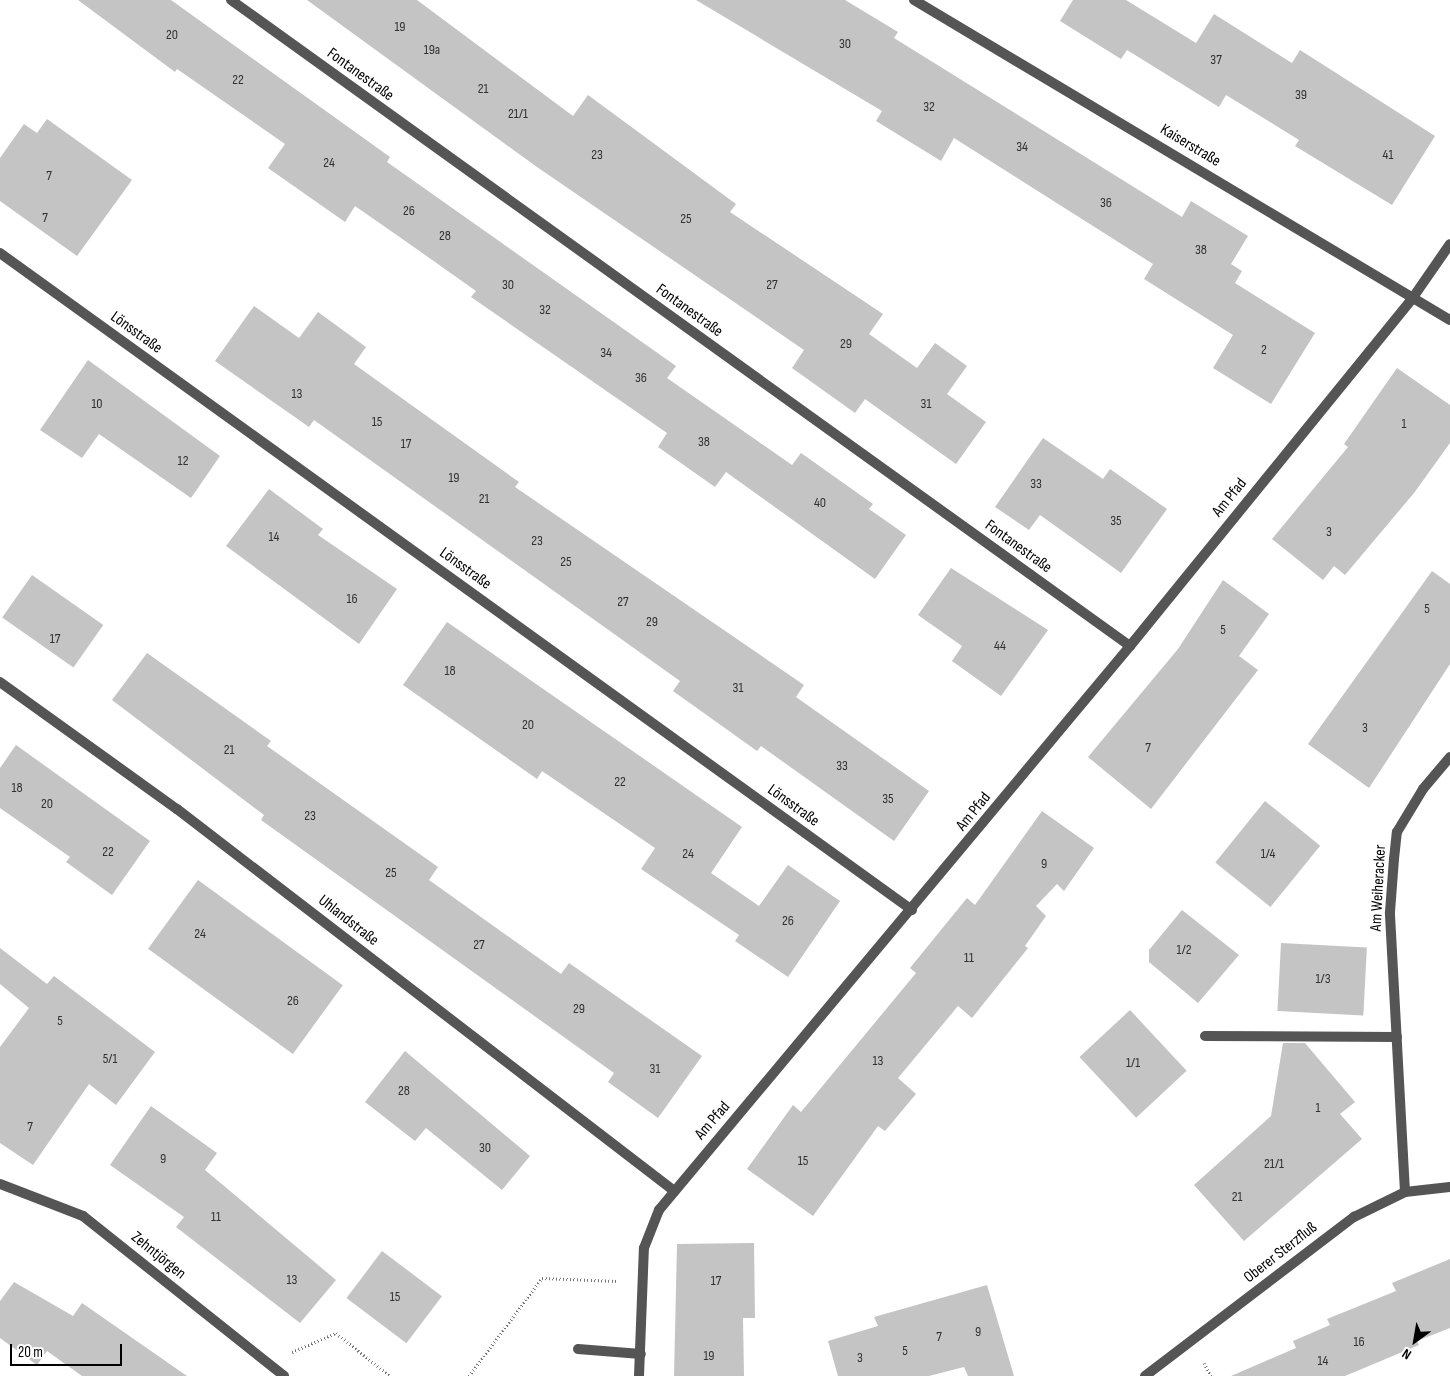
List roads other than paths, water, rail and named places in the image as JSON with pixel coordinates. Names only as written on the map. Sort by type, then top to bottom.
[{"type":"street","name":"Fontanestraße","points":[[230,0],[1130,646]]},
{"type":"street","name":"Kaiserstraße","points":[[914,0],[1414,296],[1450,320]]},
{"type":"street","name":"Am Pfad","points":[[640,1376],[641,1282],[651,1226],[674,1190],[912,910],[1130,646],[1414,296],[1450,244]]},
{"type":"street","name":"Lönsstraße","points":[[0,253],[912,910]]},
{"type":"street","name":"Uhlandstraße","points":[[0,682],[177,809],[674,1190]]},
{"type":"street","name":"Am Weiheracker","points":[[1405,1192],[1390,912],[1397,832],[1423,789],[1450,756]]},
{"type":"street","points":[[1205,1036],[1397,1037]]},
{"type":"street","name":"Zehntjörgen","points":[[0,1184],[83,1216],[284,1376]]},
{"type":"street","name":"Oberer Sterzfluß","points":[[1145,1376],[1304,1253],[1354,1217],[1405,1192],[1450,1186]]},
{"type":"street","points":[[578,1349],[641,1354]]}]
